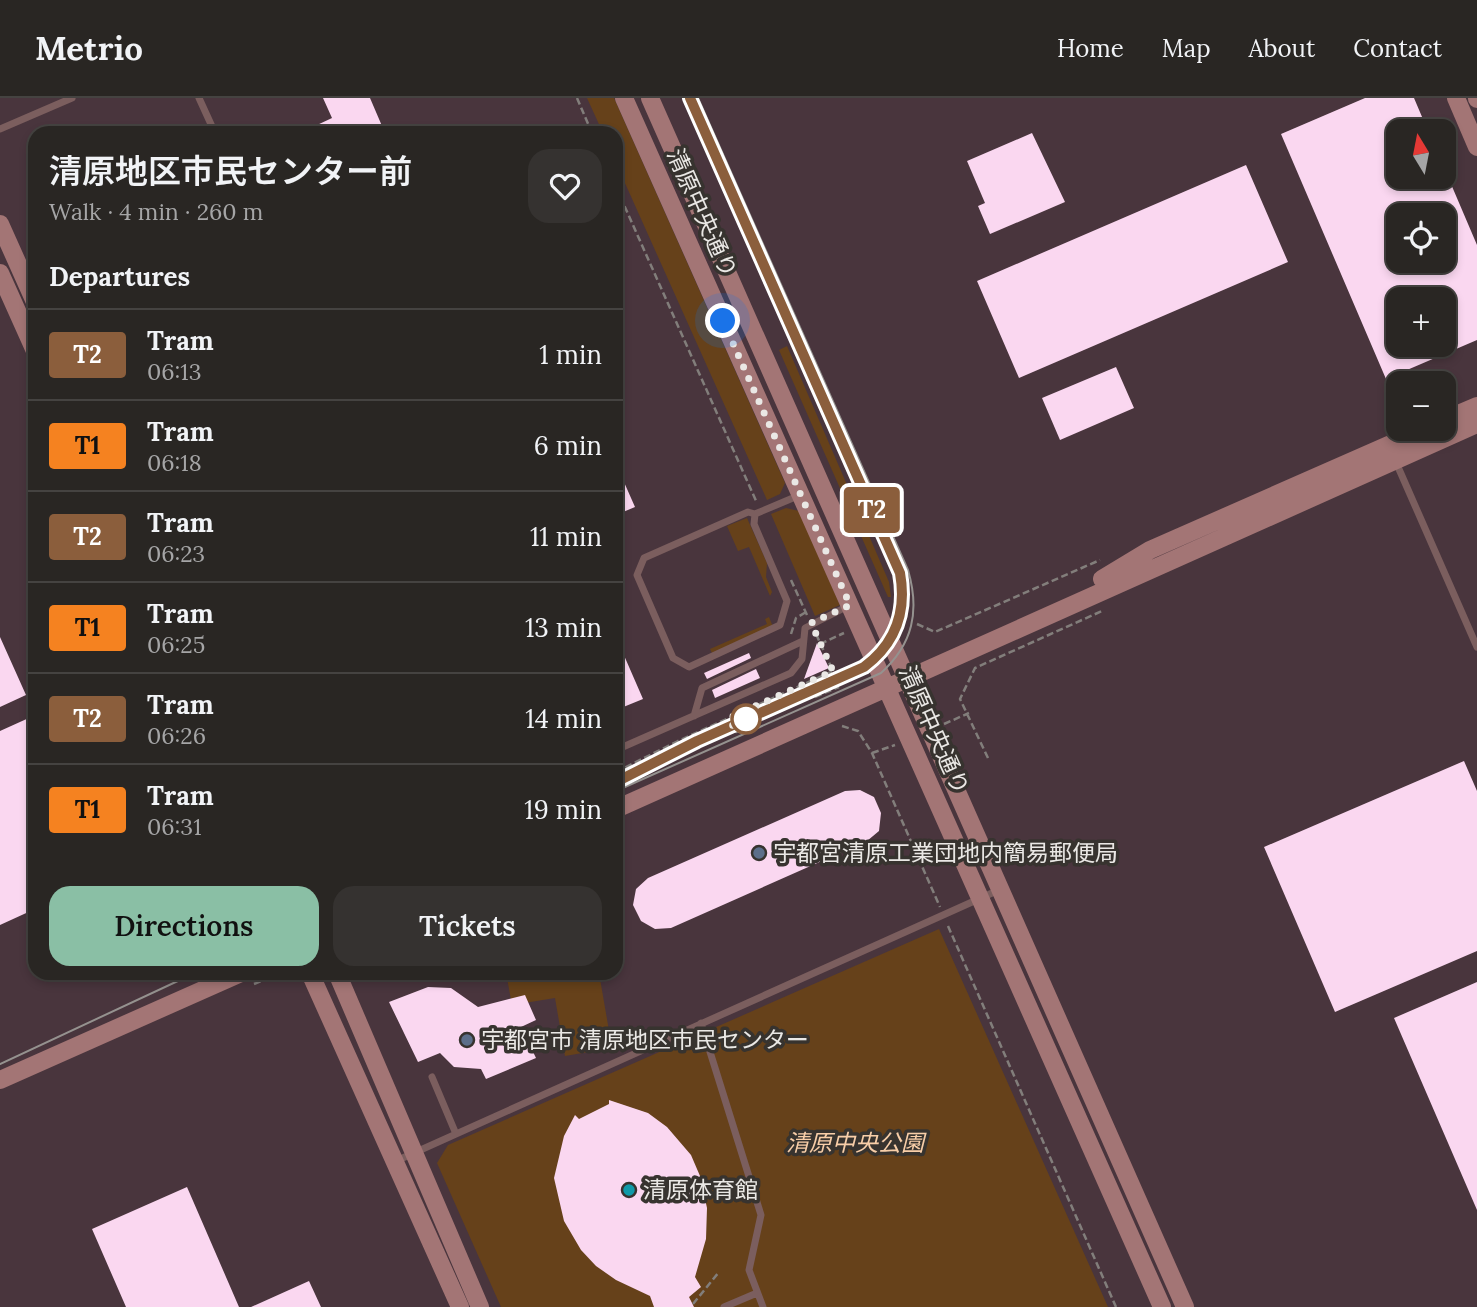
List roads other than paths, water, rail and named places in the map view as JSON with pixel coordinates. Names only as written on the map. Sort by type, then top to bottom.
[{"type":"street","name":"清原中央通り","points":[[624,98],[1162,1307]]},
{"type":"street","name":"清原中央通り","points":[[650,98],[1185,1307]]},
{"type":"street","points":[[1455,98],[1477,147]]},
{"type":"street","points":[[0,224],[28,286]]},
{"type":"street","points":[[0,273],[28,335]]},
{"type":"street","points":[[1456,415],[1477,406]]},
{"type":"street","points":[[623,805],[1477,424]]},
{"type":"street","points":[[1040,618],[1150,550],[1398,441]]},
{"type":"street","points":[[0,1080],[225,980]]},
{"type":"street","points":[[314,980],[480,1307]]},
{"type":"street","points":[[340,980],[460,1307]]},
{"type":"lane","points":[[0,129],[72,98]]},
{"type":"lane","points":[[199,98],[212,126]]},
{"type":"lane","points":[[1395,460],[1477,647]]},
{"type":"lane","points":[[758,513],[754,524],[787,601],[780,625],[776,630],[689,667],[673,657],[637,575],[644,558],[748,512],[758,513],[801,495]]},
{"type":"lane","points":[[623,747],[791,673],[802,659],[805,628],[850,605]]},
{"type":"lane","points":[[694,716],[702,688],[803,641]]},
{"type":"lane","points":[[404,1158],[1002,889]]},
{"type":"lane","points":[[701,1023],[761,1215],[749,1270],[763,1307]]},
{"type":"lane","points":[[432,1077],[456,1134]]},
{"type":"lane","points":[[724,1307],[757,1293]]},
{"type":"tram line","name":"T2","points":[[623,778],[697,741],[864,667],[882,652],[897,629],[903,603],[900,573],[690,98]]},
{"type":"tram line","points":[[623,788],[881,673],[892,662],[907,638],[913,613],[912,585],[908,570],[698,98]]},
{"type":"tram line","points":[[625,777],[697,741],[864,667],[884,648],[897,626],[902,601],[900,573]]},
{"type":"tram line","points":[[0,1064],[180,980]]},
{"type":"place","name":"宇都宮清原工業団地内簡易郵便局","points":[[759,853]]},
{"type":"place","name":"宇都宮市 清原地区市民センター","points":[[467,1040]]},
{"type":"place","name":"清原体育館","points":[[629,1190]]},
{"type":"park label","name":"清原中央公園","points":[[855,1143]]}]
